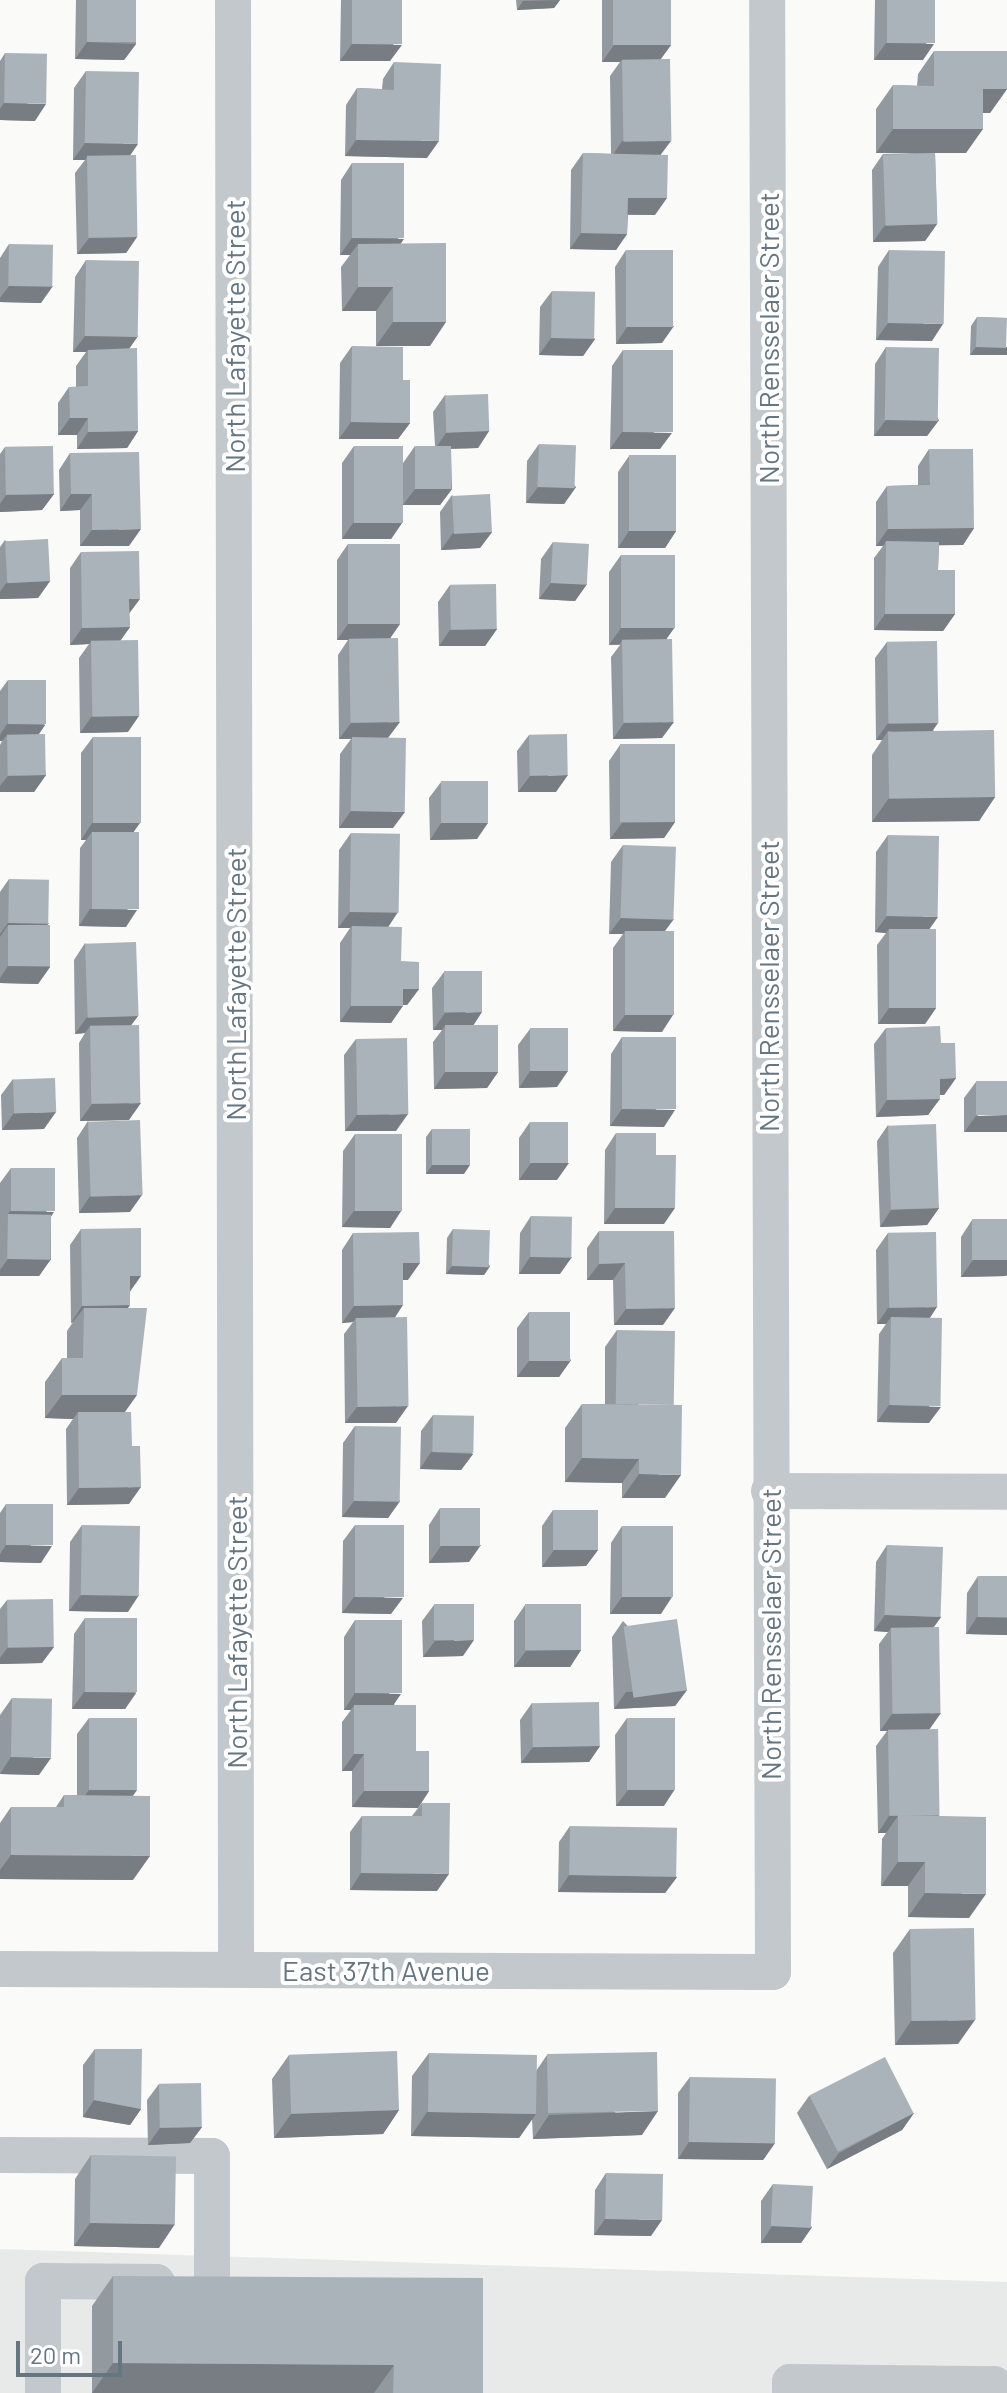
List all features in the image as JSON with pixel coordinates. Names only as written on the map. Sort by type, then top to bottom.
[{"type":"street","name":"North Lafayette Street","points":[[233,0],[236,1969]]},
{"type":"street","name":"North Rensselaer Street","points":[[767,0],[769,1491],[773,1972]]},
{"type":"street","points":[[769,1491],[1007,1492]]},
{"type":"street","name":"East 37th Avenue","points":[[0,1969],[773,1972]]},
{"type":"street","points":[[0,2155],[212,2156],[228,2282],[43,2281],[43,2393]]},
{"type":"street","points":[[790,2393],[790,2382],[994,2384],[993,2393]]},
{"type":"shaded area","points":[[0,2249],[1007,2282],[1007,2393],[0,2393]]},
{"type":"building","points":[[87,0],[136,0],[136,42],[87,42]]},
{"type":"building","points":[[352,0],[402,0],[402,44],[352,44]]},
{"type":"building","points":[[613,0],[671,0],[671,45],[613,45]]},
{"type":"building","points":[[887,0],[935,0],[935,43],[887,43]]},
{"type":"building","points":[[934,51],[1007,51],[1007,89],[983,89],[983,129],[893,129],[893,85],[934,86]]},
{"type":"building","points":[[5,53],[47,54],[46,104],[4,103]]},
{"type":"building","points":[[670,59],[671,141],[623,142],[622,60]]},
{"type":"building","points":[[394,62],[441,64],[439,141],[356,140],[357,88],[394,90]]},
{"type":"building","points":[[86,71],[139,72],[138,144],[85,143]]},
{"type":"building","points":[[583,153],[668,155],[667,198],[628,198],[627,234],[581,233]]},
{"type":"building","points":[[935,153],[937,224],[886,226],[883,155]]},
{"type":"building","points":[[136,155],[137,237],[88,238],[87,156]]},
{"type":"building","points":[[352,163],[404,163],[404,238],[352,238]]},
{"type":"building","points":[[446,243],[446,322],[393,322],[393,287],[358,287],[358,244]]},
{"type":"building","points":[[9,244],[53,245],[52,287],[8,286]]},
{"type":"building","points":[[626,250],[673,250],[673,327],[626,327]]},
{"type":"building","points":[[889,250],[945,251],[944,324],[888,323]]},
{"type":"building","points":[[86,260],[139,261],[138,337],[85,336]]},
{"type":"building","points":[[552,291],[595,292],[594,339],[551,338]]},
{"type":"building","points":[[977,317],[1007,318],[1006,348],[976,347]]},
{"type":"building","points":[[352,346],[403,347],[403,380],[410,380],[410,423],[351,422]]},
{"type":"building","points":[[886,347],[939,348],[938,421],[885,420]]},
{"type":"building","points":[[137,348],[138,431],[88,432],[88,418],[70,418],[69,387],[88,386],[88,350]]},
{"type":"building","points":[[623,350],[673,350],[673,432],[623,432]]},
{"type":"building","points":[[488,394],[489,431],[446,432],[445,396]]},
{"type":"building","points":[[539,444],[576,445],[574,488],[537,487]]},
{"type":"building","points":[[53,446],[54,494],[6,495],[5,447]]},
{"type":"building","points":[[354,446],[403,446],[403,523],[354,523]]},
{"type":"building","points":[[415,446],[451,446],[451,489],[415,489]]},
{"type":"building","points":[[929,449],[973,449],[974,528],[888,529],[887,486],[930,485]]},
{"type":"building","points":[[139,452],[141,529],[92,530],[92,494],[71,494],[70,453]]},
{"type":"building","points":[[629,455],[676,455],[676,531],[629,531]]},
{"type":"building","points":[[490,494],[492,532],[454,534],[452,496]]},
{"type":"building","points":[[48,539],[50,581],[7,583],[5,541]]},
{"type":"building","points":[[886,541],[939,542],[938,570],[955,570],[955,614],[885,614]]},
{"type":"building","points":[[553,542],[589,544],[587,585],[551,583]]},
{"type":"building","points":[[348,544],[400,544],[400,624],[348,624]]},
{"type":"building","points":[[139,551],[140,599],[129,599],[130,627],[82,628],[81,552]]},
{"type":"building","points":[[621,555],[675,555],[675,628],[621,628]]},
{"type":"building","points":[[496,584],[497,629],[451,630],[450,585]]},
{"type":"building","points":[[398,638],[399,722],[350,723],[349,639]]},
{"type":"building","points":[[672,639],[673,722],[623,723],[622,640]]},
{"type":"building","points":[[138,640],[139,716],[92,717],[91,641]]},
{"type":"building","points":[[937,641],[938,723],[888,724],[887,642]]},
{"type":"building","points":[[8,680],[46,680],[46,724],[8,724]]},
{"type":"building","points":[[994,730],[995,797],[889,799],[888,732]]},
{"type":"building","points":[[45,734],[46,775],[8,776],[7,735]]},
{"type":"building","points":[[567,734],[568,775],[530,776],[529,735]]},
{"type":"building","points":[[93,737],[141,737],[141,823],[93,823]]},
{"type":"building","points":[[352,737],[406,738],[405,812],[351,811]]},
{"type":"building","points":[[620,744],[675,744],[675,822],[620,822]]},
{"type":"building","points":[[441,781],[488,781],[488,823],[441,823]]},
{"type":"building","points":[[92,832],[139,832],[139,909],[92,909]]},
{"type":"building","points":[[351,833],[400,834],[399,913],[350,912]]},
{"type":"building","points":[[888,835],[939,836],[938,917],[887,916]]},
{"type":"building","points":[[623,845],[676,847],[673,920],[620,918]]},
{"type":"building","points":[[9,879],[49,880],[48,924],[8,923]]},
{"type":"building","points":[[8,925],[50,925],[50,966],[8,966]]},
{"type":"building","points":[[352,926],[402,927],[401,961],[419,962],[419,989],[403,989],[403,1006],[351,1006]]},
{"type":"building","points":[[889,929],[936,929],[936,1008],[889,1008]]},
{"type":"building","points":[[625,931],[674,931],[674,1015],[625,1015]]},
{"type":"building","points":[[136,942],[139,1016],[88,1018],[85,944]]},
{"type":"building","points":[[444,971],[482,971],[482,1012],[444,1012]]},
{"type":"building","points":[[139,1025],[140,1103],[91,1104],[90,1026]]},
{"type":"building","points":[[445,1025],[498,1025],[498,1072],[445,1072]]},
{"type":"building","points":[[940,1026],[941,1043],[955,1043],[956,1078],[940,1079],[940,1099],[887,1100],[886,1028]]},
{"type":"building","points":[[530,1028],[568,1028],[568,1071],[530,1071]]},
{"type":"building","points":[[622,1037],[676,1037],[676,1109],[622,1109]]},
{"type":"building","points":[[407,1038],[408,1114],[357,1115],[356,1039]]},
{"type":"building","points":[[55,1078],[56,1112],[14,1113],[13,1079]]},
{"type":"building","points":[[976,1081],[1007,1081],[1007,1115],[976,1115]]},
{"type":"building","points":[[140,1120],[143,1195],[91,1197],[88,1122]]},
{"type":"building","points":[[530,1122],[568,1122],[568,1163],[530,1163]]},
{"type":"building","points":[[936,1124],[939,1208],[891,1210],[888,1126]]},
{"type":"building","points":[[432,1129],[470,1129],[470,1165],[432,1165]]},
{"type":"building","points":[[616,1133],[656,1133],[656,1155],[676,1155],[675,1208],[615,1208]]},
{"type":"building","points":[[355,1134],[402,1134],[402,1211],[355,1211]]},
{"type":"building","points":[[11,1168],[55,1168],[55,1211],[11,1211]]},
{"type":"building","points":[[8,1214],[51,1215],[50,1260],[7,1259]]},
{"type":"building","points":[[531,1216],[572,1217],[571,1258],[530,1257]]},
{"type":"building","points":[[972,1219],[1007,1219],[1007,1260],[972,1260]]},
{"type":"building","points":[[141,1228],[141,1276],[130,1276],[130,1305],[82,1306],[81,1229]]},
{"type":"building","points":[[453,1229],[490,1230],[489,1267],[452,1266]]},
{"type":"building","points":[[599,1231],[674,1231],[675,1308],[626,1309],[625,1263],[599,1264]]},
{"type":"building","points":[[419,1232],[420,1263],[403,1263],[403,1305],[354,1306],[353,1233]]},
{"type":"building","points":[[936,1232],[937,1307],[889,1308],[888,1233]]},
{"type":"building","points":[[84,1308],[147,1308],[137,1395],[62,1395],[62,1358],[83,1358]]},
{"type":"building","points":[[529,1312],[570,1312],[570,1361],[529,1361]]},
{"type":"building","points":[[407,1317],[409,1406],[358,1407],[356,1318]]},
{"type":"building","points":[[891,1317],[942,1318],[940,1406],[889,1405]]},
{"type":"building","points":[[617,1330],[675,1331],[674,1405],[616,1404]]},
{"type":"building","points":[[582,1404],[682,1405],[681,1475],[639,1474],[639,1459],[582,1458]]},
{"type":"building","points":[[78,1412],[131,1412],[132,1446],[140,1446],[141,1487],[79,1488]]},
{"type":"building","points":[[433,1415],[474,1416],[473,1453],[432,1452]]},
{"type":"building","points":[[355,1426],[401,1427],[400,1502],[354,1501]]},
{"type":"building","points":[[6,1504],[53,1504],[53,1545],[6,1545]]},
{"type":"building","points":[[440,1508],[480,1508],[480,1546],[440,1546]]},
{"type":"building","points":[[553,1510],[598,1510],[598,1550],[553,1550]]},
{"type":"building","points":[[82,1525],[140,1526],[139,1596],[81,1595]]},
{"type":"building","points":[[355,1525],[404,1525],[404,1597],[355,1597]]},
{"type":"building","points":[[622,1526],[673,1526],[673,1597],[622,1597]]},
{"type":"building","points":[[887,1545],[943,1547],[941,1617],[885,1615]]},
{"type":"building","points":[[978,1576],[1007,1576],[1007,1617],[978,1617]]},
{"type":"building","points":[[53,1599],[54,1647],[8,1648],[7,1600]]},
{"type":"building","points":[[434,1604],[474,1604],[474,1640],[434,1640]]},
{"type":"building","points":[[525,1604],[581,1604],[581,1650],[525,1650]]},
{"type":"building","points":[[85,1618],[137,1618],[137,1692],[85,1692]]},
{"type":"building","points":[[677,1619],[687,1690],[634,1698],[624,1627]]},
{"type":"building","points":[[355,1620],[402,1620],[402,1693],[355,1693]]},
{"type":"building","points":[[939,1627],[941,1713],[893,1714],[891,1628]]},
{"type":"building","points":[[12,1698],[52,1699],[51,1758],[11,1757]]},
{"type":"building","points":[[599,1702],[600,1746],[533,1747],[532,1703]]},
{"type":"building","points":[[354,1705],[416,1705],[416,1751],[429,1751],[429,1791],[364,1791],[364,1754],[354,1754]]},
{"type":"building","points":[[89,1718],[137,1718],[137,1790],[89,1790]]},
{"type":"building","points":[[627,1718],[675,1718],[675,1790],[627,1790]]},
{"type":"building","points":[[938,1729],[940,1815],[890,1816],[888,1730]]},
{"type":"building","points":[[64,1795],[150,1796],[150,1856],[11,1855],[11,1807],[64,1807]]},
{"type":"building","points":[[422,1803],[450,1803],[449,1874],[361,1873],[362,1816],[422,1816]]},
{"type":"building","points":[[898,1815],[986,1817],[986,1894],[925,1893],[925,1862],[898,1862]]},
{"type":"building","points":[[570,1826],[677,1828],[676,1877],[569,1875]]},
{"type":"building","points":[[974,1928],[976,2020],[912,2021],[910,1929]]},
{"type":"building","points":[[95,2049],[142,2049],[141,2109],[94,2100]]},
{"type":"building","points":[[397,2051],[399,2110],[291,2114],[289,2055]]},
{"type":"building","points":[[657,2052],[658,2111],[548,2113],[547,2054]]},
{"type":"building","points":[[429,2053],[537,2055],[536,2114],[428,2112]]},
{"type":"building","points":[[885,2057],[914,2113],[838,2152],[809,2096]]},
{"type":"building","points":[[690,2077],[776,2079],[775,2143],[689,2142]]},
{"type":"building","points":[[201,2083],[202,2127],[160,2128],[159,2084]]},
{"type":"building","points":[[91,2155],[176,2156],[175,2224],[90,2223]]},
{"type":"building","points":[[606,2173],[663,2174],[662,2220],[605,2219]]},
{"type":"building","points":[[773,2184],[813,2186],[811,2228],[771,2226]]},
{"type":"building","points":[[113,2276],[483,2278],[483,2393],[393,2393],[394,2365],[113,2363]]}]
